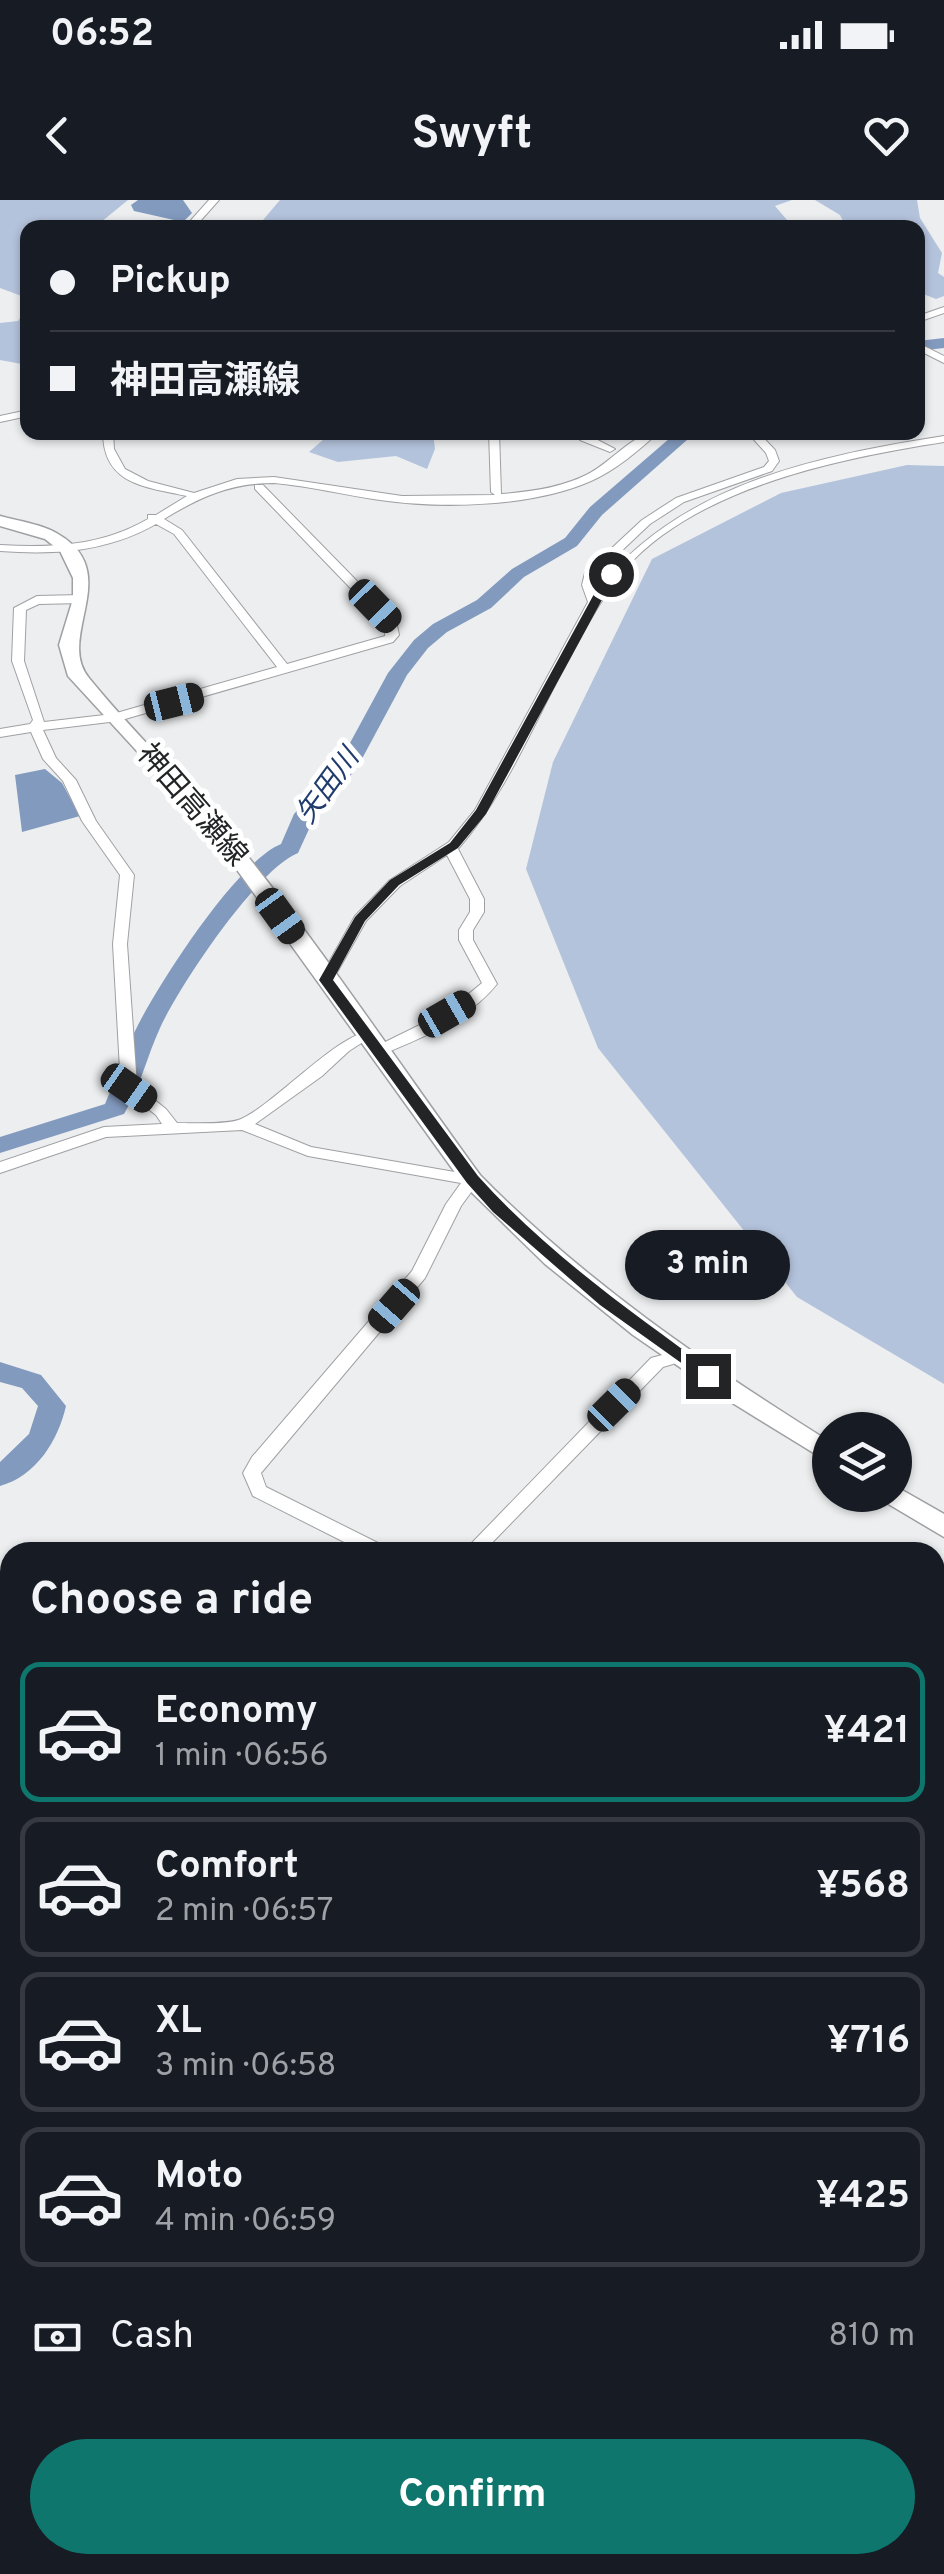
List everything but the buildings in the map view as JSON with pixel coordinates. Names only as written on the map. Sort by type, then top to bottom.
[{"type":"main road","points":[[0,521],[51,536],[67,549],[80,578],[81,599]]},
{"type":"main road","name":"神田高瀬線","points":[[81,599],[68,646],[72,668],[222,837],[472,1180],[498,1209],[677,1357],[812,1443]]},
{"type":"main road","points":[[912,1507],[944,1527]]},
{"type":"street","points":[[195,220],[214,200]]},
{"type":"street","points":[[326,980],[360,920],[395,883],[450,847],[482,812],[594,602],[611,574],[628,557],[720,499],[802,468],[860,453],[944,439]]},
{"type":"street","points":[[108,440],[109,460],[117,470],[141,482],[188,493]]},
{"type":"street","points":[[494,440],[497,492]]},
{"type":"street","points":[[588,440],[610,450]]},
{"type":"street","points":[[0,548],[67,549],[116,538],[208,490],[260,480],[305,481],[404,499],[458,499],[557,489],[589,478],[643,440]]},
{"type":"street","points":[[594,602],[589,576],[646,522],[680,500],[768,469],[774,461],[772,452],[760,440]]},
{"type":"street","points":[[0,733],[114,718],[234,686],[283,667],[394,635],[392,624],[259,488]]},
{"type":"street","points":[[154,518],[178,532],[283,667]]},
{"type":"street","points":[[81,599],[28,602],[20,608],[18,660],[38,718],[36,727],[50,759],[69,780],[88,820],[127,875],[120,944],[129,1088],[161,1112],[172,1127]]},
{"type":"street","points":[[244,1126],[354,1039],[373,1043],[428,1030],[490,984],[466,940],[466,930],[477,912],[477,898],[450,847]]},
{"type":"street","points":[[0,1168],[90,1134],[244,1126],[308,1151],[472,1180],[454,1204],[419,1274],[258,1462],[252,1474],[259,1491],[359,1542]]},
{"type":"street","points":[[482,1542],[657,1362],[677,1357]]},
{"type":"shaded area","points":[[0,200],[128,200],[104,220],[20,220],[20,295],[0,288]]},
{"type":"shaded area","points":[[138,200],[183,200],[192,213],[185,220],[174,220],[134,211],[131,205]]},
{"type":"shaded area","points":[[280,200],[792,200],[775,206],[787,220],[263,220]]},
{"type":"shaded area","points":[[815,200],[917,200],[921,220],[842,220]]},
{"type":"shaded area","points":[[925,226],[942,253],[938,273],[944,277],[944,296],[936,299],[925,295]]},
{"type":"shaded area","points":[[20,318],[20,364],[0,360],[0,323]]},
{"type":"shaded area","points":[[323,440],[434,440],[435,449],[427,469],[396,456],[338,462],[309,452]]},
{"type":"shaded area","points":[[907,465],[944,466],[944,1384],[797,1297],[598,1048],[526,869],[553,762],[652,559],[781,493]]},
{"type":"shaded area","points":[[45,769],[62,783],[80,816],[22,832],[15,775]]},
{"type":"waterway","name":"矢田川","points":[[925,345],[944,343]]},
{"type":"waterway","name":"矢田川","points":[[0,1145],[115,1109],[150,1024],[213,927],[250,878],[273,855],[290,848],[305,814],[347,768],[398,673],[421,644],[440,628],[484,604],[518,573],[571,542],[596,511],[679,440]]},
{"type":"waterway","points":[[0,1372],[31,1382],[52,1406],[35,1447],[0,1476]]},
{"type":"route","points":[[611,574],[482,812],[454,845],[395,883],[360,920],[326,980],[472,1180],[498,1209],[605,1301],[708,1376]]}]
